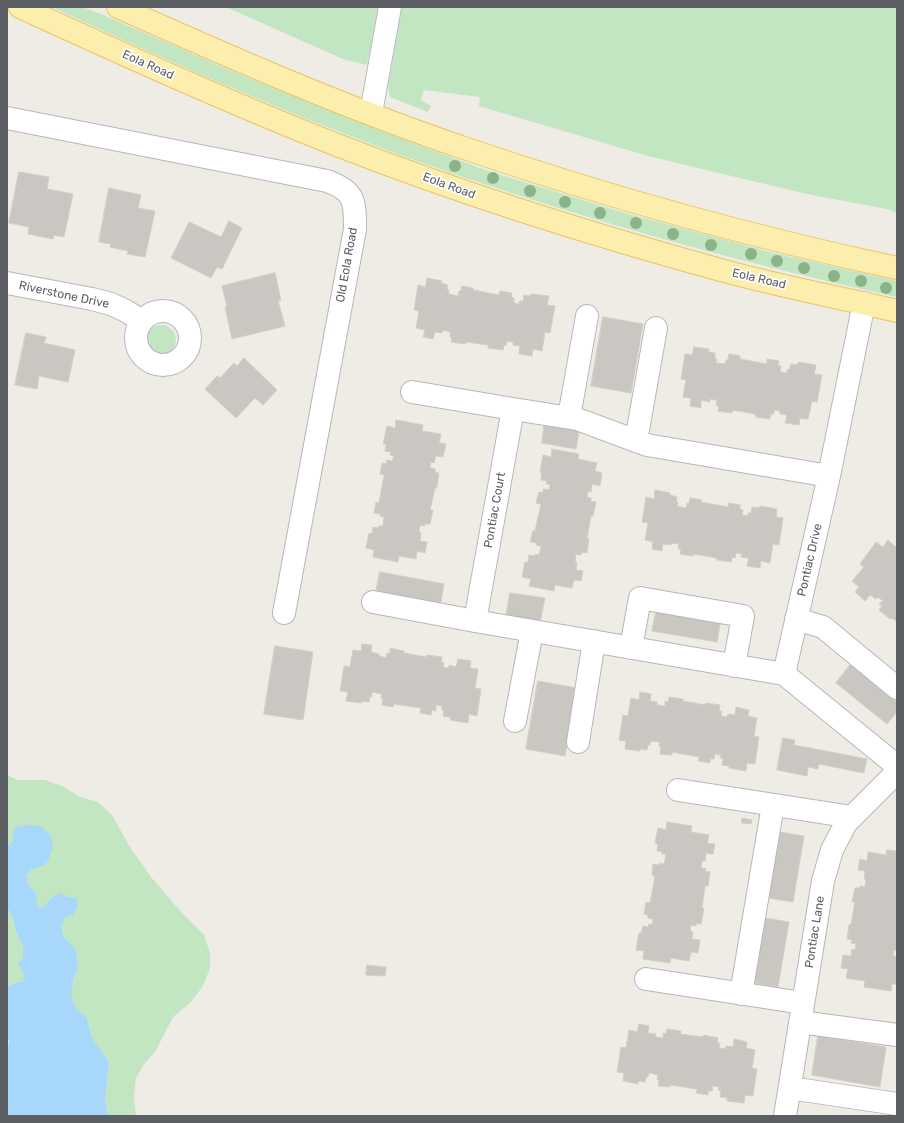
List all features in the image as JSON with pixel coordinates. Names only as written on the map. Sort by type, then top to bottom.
[{"type":"main road","name":"Eola Road","points":[[20,7],[208,92],[337,145],[490,200],[627,243],[723,270],[897,311]]},
{"type":"main road","points":[[118,7],[262,70],[466,149],[646,205],[743,232],[897,268]]},
{"type":"street","points":[[371,113],[390,7]]},
{"type":"street","name":"Old Eola Road","points":[[7,118],[327,181],[340,186],[349,194],[354,203],[355,229],[284,613]]},
{"type":"street","name":"Riverstone Drive","points":[[7,283],[112,304],[126,310],[142,321]]},
{"type":"street","name":"Pontiac Drive","points":[[784,674],[829,476],[864,303]]},
{"type":"street","points":[[568,417],[587,316]]},
{"type":"street","points":[[636,441],[656,328]]},
{"type":"street","points":[[412,392],[568,417],[647,445],[829,476]]},
{"type":"street","name":"Pontiac Court","points":[[475,621],[513,409]]},
{"type":"street","points":[[630,648],[640,598],[743,616],[734,666]]},
{"type":"street","points":[[373,602],[784,674],[897,766]]},
{"type":"street","points":[[796,619],[823,627],[897,688]]},
{"type":"street","points":[[515,721],[532,631]]},
{"type":"street","points":[[578,742],[594,641]]},
{"type":"street","name":"Pontiac Lane","points":[[785,1116],[823,881],[827,865],[838,836],[846,823],[897,772]]},
{"type":"street","points":[[678,790],[852,817]]},
{"type":"street","points":[[741,994],[773,805]]},
{"type":"street","points":[[646,979],[741,994],[802,1012],[897,1036]]},
{"type":"street","points":[[790,1088],[897,1104]]},
{"type":"green space","points":[[52,7],[82,7],[101,14],[248,78],[386,133],[488,171],[625,213],[774,253],[897,281],[897,297],[784,271],[616,226],[451,173],[299,116],[150,52]]},
{"type":"green space","points":[[226,7],[378,7],[367,65],[343,59]]},
{"type":"green space","points":[[402,7],[897,7],[897,213],[887,209],[807,194],[648,156],[479,106],[480,97],[424,90],[421,100],[431,106],[428,112],[390,97],[388,88]]},
{"type":"green space","points":[[161,325],[172,329],[176,340],[172,351],[161,355],[150,351],[146,340],[150,329]]},
{"type":"green space","points":[[7,775],[17,780],[45,780],[64,787],[80,797],[98,802],[112,815],[128,844],[151,877],[182,913],[204,935],[210,953],[210,968],[203,986],[190,1003],[173,1017],[155,1052],[144,1064],[136,1078],[134,1097],[136,1116],[108,1116],[105,1101],[109,1062],[93,1040],[86,1016],[76,1009],[70,994],[78,966],[76,950],[64,937],[61,926],[66,917],[50,899],[44,907],[38,908],[36,893],[29,885],[26,876],[32,869],[43,866],[13,831],[13,840],[7,847]]},
{"type":"green space","points":[[7,908],[23,944],[24,981],[7,986]]},
{"type":"water","points":[[18,826],[40,826],[50,834],[53,846],[48,861],[43,866],[32,869],[26,876],[29,885],[36,893],[38,908],[44,907],[50,899],[60,893],[68,897],[76,898],[78,906],[73,915],[66,917],[61,926],[64,937],[76,950],[78,966],[73,981],[71,994],[76,1009],[86,1016],[93,1040],[109,1062],[105,1101],[108,1116],[7,1116],[7,1055],[9,1042],[7,1036],[7,986],[24,981],[23,972],[18,963],[23,958],[23,944],[7,908],[7,847],[13,840],[13,831]]},
{"type":"building","points":[[19,172],[49,177],[47,189],[73,194],[64,237],[54,235],[53,239],[28,234],[29,227],[9,223]]},
{"type":"building","points":[[109,188],[141,195],[138,208],[155,211],[145,257],[127,254],[128,251],[110,247],[111,244],[99,242]]},
{"type":"building","points":[[229,221],[242,228],[222,269],[217,267],[211,278],[171,258],[189,222],[221,237]]},
{"type":"building","points":[[275,273],[281,300],[278,301],[285,326],[232,339],[222,286]]},
{"type":"building","points":[[427,278],[442,281],[441,283],[448,285],[447,290],[449,290],[449,294],[458,296],[462,286],[473,288],[473,290],[499,295],[500,291],[512,293],[511,297],[514,298],[514,303],[519,304],[520,301],[523,301],[524,295],[531,296],[531,294],[549,296],[547,305],[555,306],[550,333],[545,332],[542,351],[533,349],[532,356],[519,354],[520,346],[513,345],[513,342],[507,341],[503,350],[488,348],[488,345],[466,342],[465,344],[451,342],[452,337],[450,337],[450,332],[443,330],[442,333],[435,332],[433,339],[423,337],[425,330],[416,328],[419,311],[414,310],[418,285],[425,287]]},
{"type":"building","points":[[603,317],[643,324],[631,393],[591,386]]},
{"type":"building","points":[[26,333],[46,337],[44,343],[75,350],[68,382],[39,376],[37,389],[15,385]]},
{"type":"building","points":[[694,347],[709,349],[708,352],[715,353],[715,359],[717,359],[716,363],[725,364],[726,360],[728,360],[729,354],[740,356],[740,359],[767,364],[767,359],[779,361],[778,366],[781,366],[780,372],[787,373],[787,369],[789,370],[791,364],[798,365],[798,362],[816,365],[814,374],[822,375],[817,402],[812,401],[808,419],[800,418],[799,425],[785,423],[787,415],[780,414],[780,411],[774,410],[774,414],[771,414],[770,419],[756,417],[755,414],[733,410],[732,413],[718,411],[719,406],[716,405],[717,400],[710,399],[710,402],[701,400],[701,408],[690,406],[691,398],[683,397],[686,380],[681,379],[685,354],[692,355]]},
{"type":"building","points":[[244,358],[277,390],[263,405],[255,398],[236,418],[205,389],[217,376],[220,378],[234,363],[237,366]]},
{"type":"building","points":[[545,419],[580,425],[576,449],[542,443]]},
{"type":"building","points":[[396,420],[423,425],[422,431],[441,434],[439,443],[446,444],[443,457],[436,456],[434,463],[431,462],[430,468],[435,469],[435,472],[439,473],[437,487],[435,488],[430,510],[433,510],[430,524],[425,524],[425,526],[420,525],[420,541],[427,542],[425,553],[417,551],[416,559],[399,556],[398,562],[373,557],[374,550],[366,548],[369,533],[372,534],[373,527],[378,528],[379,526],[383,526],[384,517],[380,516],[380,514],[374,513],[376,502],[379,503],[384,475],[380,474],[382,463],[386,464],[387,460],[392,461],[394,456],[390,455],[391,452],[385,451],[386,444],[383,444],[387,426],[395,428]]},
{"type":"building","points":[[552,449],[579,454],[578,459],[597,463],[595,471],[602,473],[600,486],[592,484],[591,492],[588,491],[587,497],[591,498],[591,501],[596,502],[593,516],[591,516],[587,539],[589,539],[587,553],[582,552],[581,555],[576,554],[576,570],[583,571],[581,581],[574,580],[572,588],[555,585],[554,591],[529,586],[531,579],[522,577],[525,562],[528,563],[529,555],[539,555],[541,546],[536,545],[537,543],[530,542],[533,531],[535,531],[541,504],[536,503],[539,492],[543,493],[543,489],[549,490],[550,484],[546,484],[547,481],[541,480],[542,473],[540,472],[543,455],[551,457]]},
{"type":"building","points":[[655,490],[670,493],[670,495],[677,497],[677,506],[686,508],[687,503],[689,504],[690,498],[702,500],[701,502],[728,507],[729,503],[740,505],[740,509],[743,510],[742,515],[748,516],[748,513],[751,513],[752,507],[759,508],[760,506],[777,509],[776,517],[783,518],[779,545],[773,544],[770,563],[761,561],[760,568],[747,566],[749,558],[741,557],[742,554],[736,553],[735,558],[732,557],[731,562],[694,554],[694,556],[680,554],[681,549],[678,549],[679,544],[671,543],[671,545],[663,544],[662,551],[652,549],[653,542],[645,540],[648,523],[642,522],[646,497],[654,499]]},
{"type":"building","points":[[888,540],[897,548],[897,622],[892,618],[890,619],[879,610],[882,606],[879,604],[883,601],[878,597],[876,599],[870,595],[865,601],[855,592],[859,587],[852,581],[864,567],[860,564],[876,542],[883,547]]},
{"type":"building","points":[[380,572],[444,584],[440,607],[375,596]]},
{"type":"building","points":[[510,593],[545,598],[540,622],[506,617]]},
{"type":"building","points":[[657,607],[721,619],[717,642],[652,631]]},
{"type":"building","points":[[362,644],[372,645],[371,652],[386,658],[387,653],[390,653],[390,648],[404,651],[404,653],[426,657],[427,655],[442,657],[441,662],[444,662],[443,667],[449,668],[449,665],[456,667],[458,659],[471,661],[470,668],[478,669],[475,688],[481,689],[477,716],[469,714],[468,723],[450,720],[451,717],[443,716],[444,710],[442,710],[442,706],[436,705],[436,711],[432,710],[431,715],[420,713],[421,708],[394,704],[393,707],[382,705],[382,694],[372,692],[372,697],[370,696],[369,702],[362,701],[361,703],[346,701],[348,692],[340,691],[344,666],[350,667],[353,650],[361,651]]},
{"type":"building","points":[[275,646],[313,652],[303,720],[264,714]]},
{"type":"building","points":[[851,664],[897,702],[897,712],[887,724],[836,683]]},
{"type":"building","points":[[538,681],[577,688],[565,756],[526,749]]},
{"type":"building","points":[[640,692],[651,694],[650,701],[657,702],[657,705],[665,706],[665,701],[668,702],[669,697],[705,705],[706,703],[720,705],[719,711],[722,711],[721,716],[727,717],[728,714],[735,715],[736,707],[749,710],[748,716],[757,718],[754,736],[759,737],[755,764],[747,763],[746,771],[729,768],[729,766],[722,765],[723,758],[720,758],[721,755],[715,754],[714,759],[710,759],[710,763],[698,761],[699,757],[672,752],[672,755],[660,754],[660,742],[651,741],[647,750],[640,749],[640,751],[625,749],[626,741],[619,740],[623,715],[628,716],[631,698],[639,700]]},
{"type":"building","points":[[783,738],[795,740],[794,745],[867,759],[864,773],[819,764],[818,769],[808,767],[807,776],[777,770]]},
{"type":"building","points":[[742,818],[752,820],[751,824],[742,823]]},
{"type":"building","points":[[667,822],[692,826],[691,832],[709,835],[707,843],[715,844],[713,854],[706,853],[705,861],[702,861],[701,868],[710,872],[708,886],[705,886],[702,908],[704,909],[701,924],[696,923],[696,926],[691,925],[690,931],[693,932],[692,939],[700,940],[698,953],[691,952],[689,961],[671,958],[670,963],[643,959],[644,951],[636,950],[639,933],[641,933],[643,926],[648,927],[649,924],[652,925],[653,919],[648,918],[648,915],[644,914],[646,902],[650,903],[655,876],[652,875],[653,864],[664,864],[666,854],[662,854],[662,852],[657,851],[658,844],[655,843],[658,828],[666,830]]},
{"type":"building","points":[[780,832],[804,836],[793,902],[769,898]]},
{"type":"building","points":[[887,850],[897,851],[897,950],[894,950],[893,956],[896,956],[897,959],[897,984],[892,984],[891,991],[864,987],[865,981],[846,978],[848,969],[841,968],[843,955],[851,956],[852,949],[855,950],[856,944],[851,943],[852,940],[847,939],[855,902],[852,902],[855,888],[860,888],[860,886],[865,887],[865,871],[858,870],[860,859],[867,861],[868,852],[886,855]]},
{"type":"building","points":[[765,918],[789,922],[778,987],[755,983]]},
{"type":"building","points":[[367,965],[386,967],[385,976],[366,975]]},
{"type":"building","points":[[639,1024],[649,1026],[648,1033],[656,1034],[655,1037],[663,1038],[663,1033],[666,1034],[667,1029],[681,1031],[680,1034],[703,1037],[704,1035],[718,1038],[717,1043],[720,1043],[719,1048],[725,1049],[726,1046],[733,1047],[734,1039],[747,1042],[746,1048],[755,1050],[752,1068],[757,1069],[753,1096],[745,1095],[744,1103],[727,1101],[727,1098],[720,1097],[721,1091],[718,1090],[719,1087],[713,1086],[712,1091],[708,1091],[708,1095],[696,1093],[697,1089],[670,1085],[670,1087],[658,1086],[658,1075],[649,1073],[645,1082],[638,1081],[638,1084],[623,1081],[624,1073],[617,1072],[621,1047],[626,1048],[629,1030],[637,1032]]},
{"type":"building","points":[[818,1036],[886,1047],[880,1087],[812,1075]]}]
